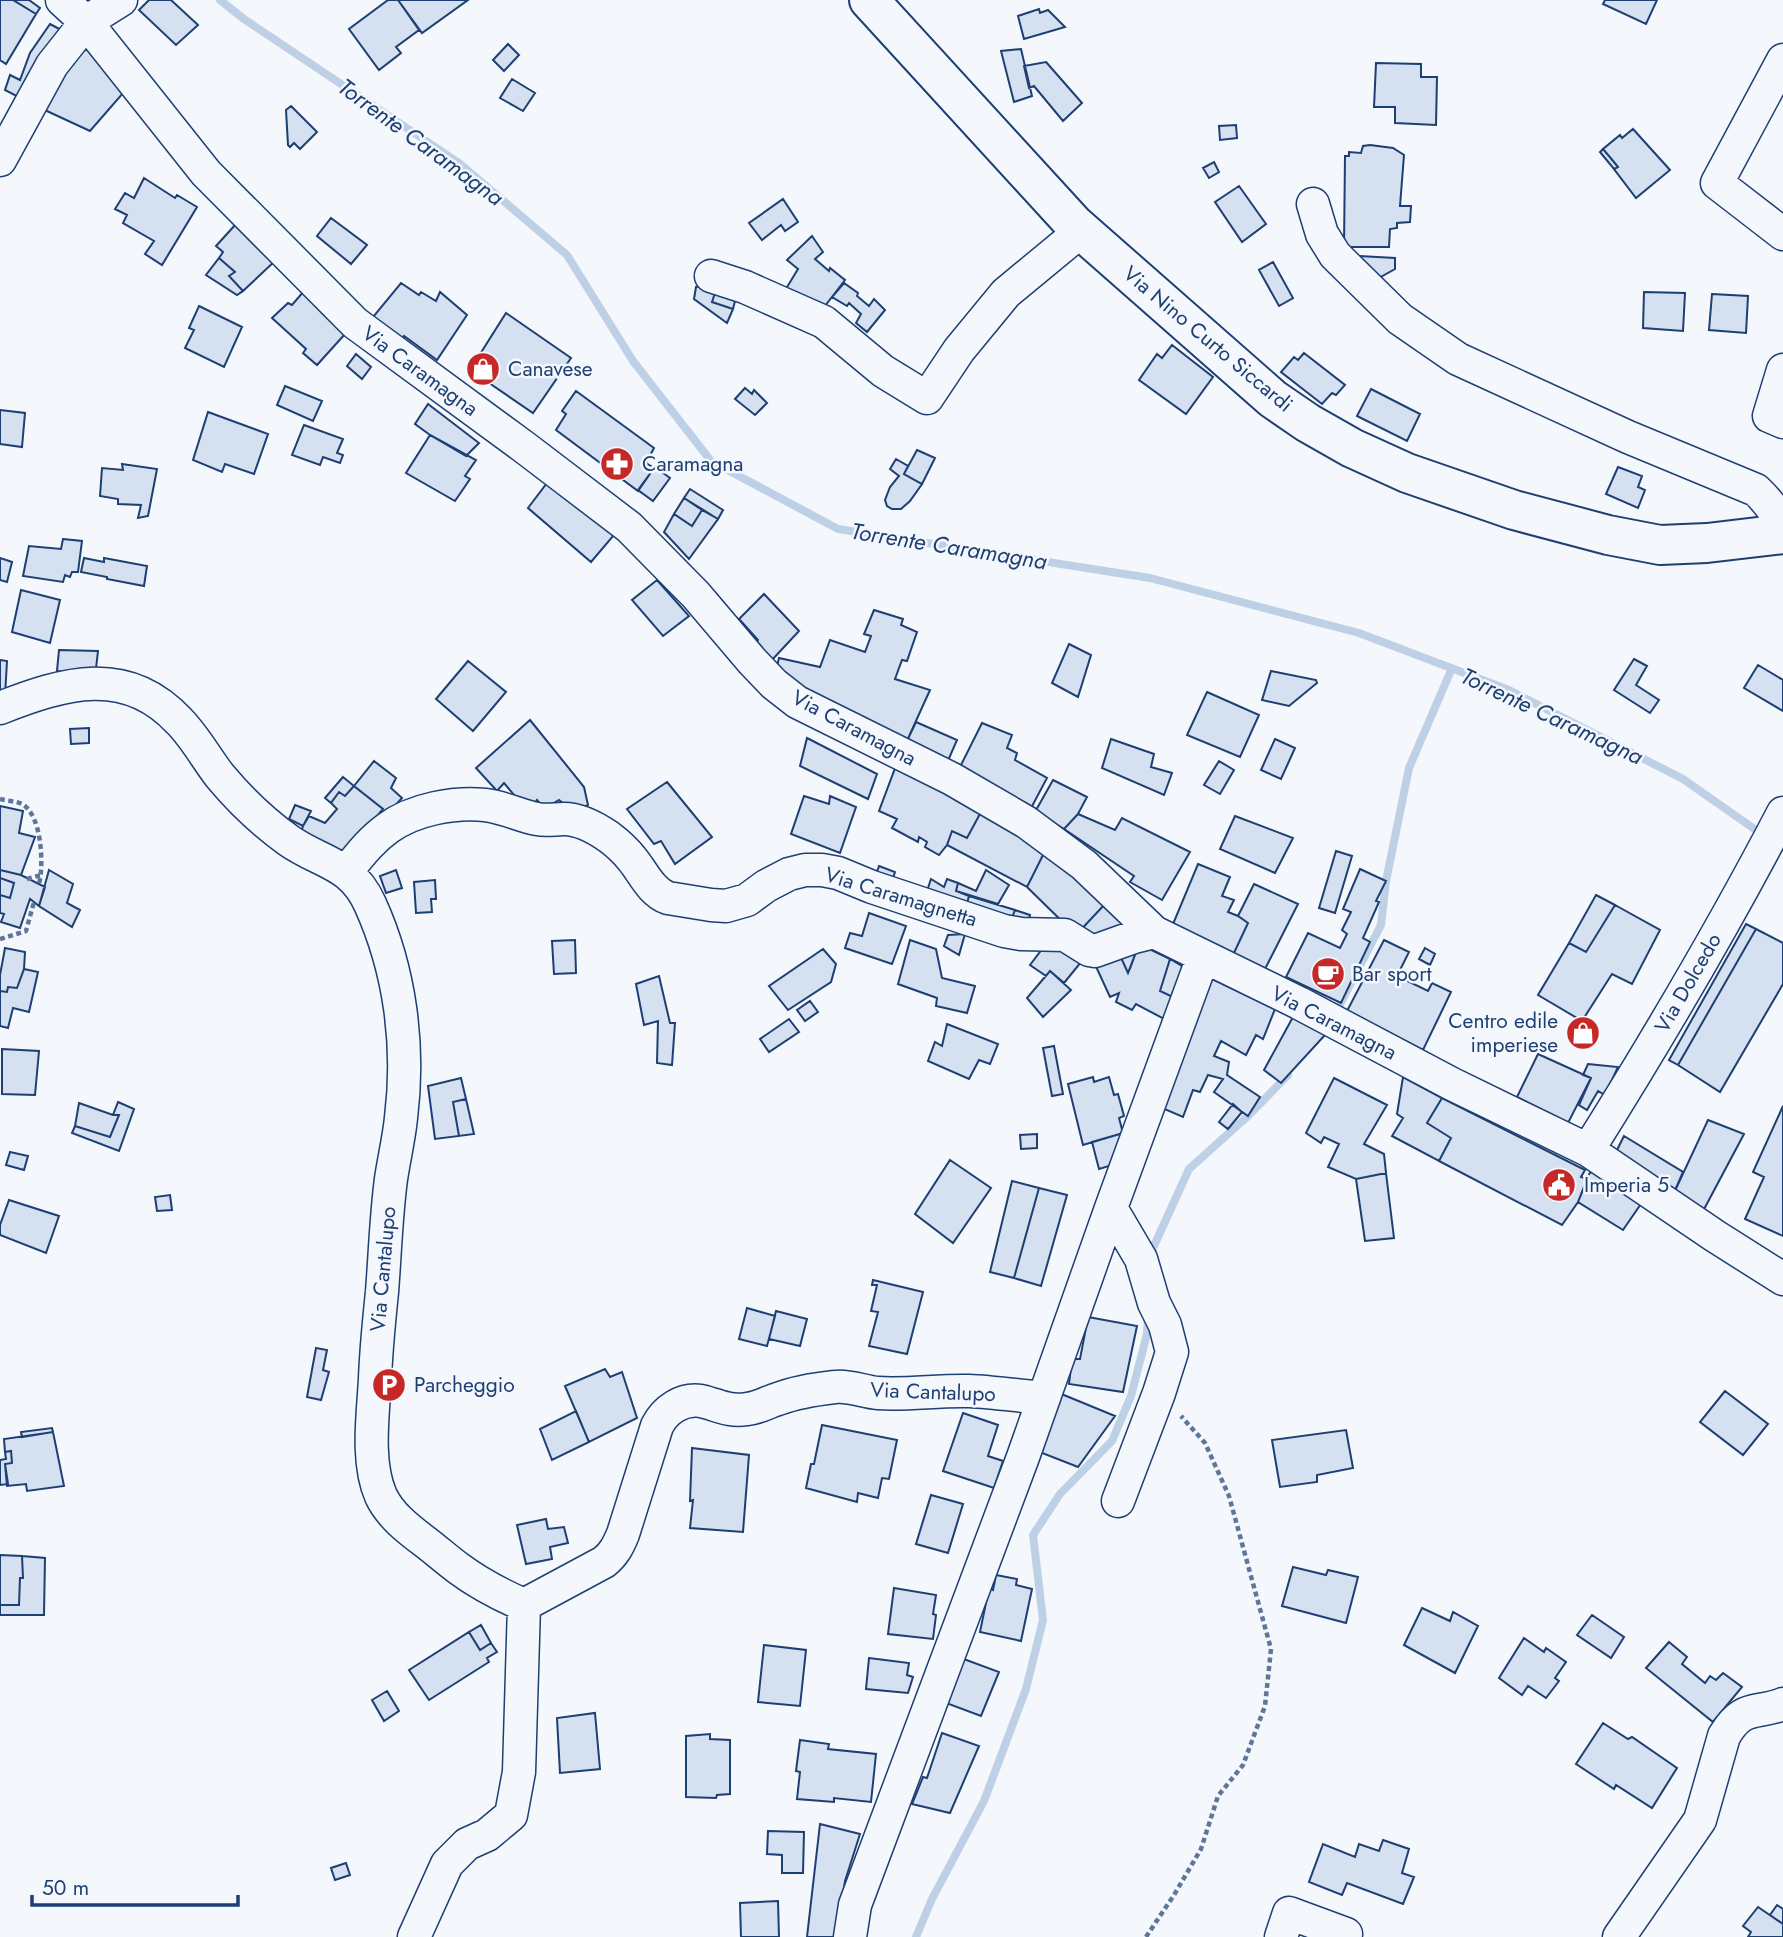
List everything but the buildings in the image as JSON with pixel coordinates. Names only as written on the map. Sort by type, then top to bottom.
[{"type":"main road","name":"Via Nino Curto Siccardi","points":[[869,0],[1081,231],[1273,399],[1308,423],[1352,448],[1407,473],[1514,510],[1608,535],[1660,545],[1707,543],[1783,532]]},
{"type":"street","name":"Via Caramagna","points":[[62,0],[86,22],[206,173],[355,323],[629,527],[696,595],[751,661],[797,702],[952,779],[1026,822],[1084,865],[1154,932],[1588,1150],[1783,1279]]},
{"type":"street","points":[[0,160],[51,65],[86,22],[121,0]]},
{"type":"street","points":[[1783,60],[1717,183],[1783,234]]},
{"type":"street","name":"Via Nino Curto Siccardi","points":[[1312,204],[1322,234],[1335,256],[1401,319],[1433,343],[1458,359],[1628,437],[1756,490],[1777,514],[1783,532]]},
{"type":"street","points":[[711,276],[745,287],[824,322],[883,371],[927,398],[959,351],[1006,293],[1081,231]]},
{"type":"street","points":[[1783,370],[1769,416],[1783,422]]},
{"type":"street","points":[[0,708],[52,691],[106,682],[138,691],[166,708],[181,723],[240,799],[289,841],[347,871]]},
{"type":"street","name":"Via Caramagnetta","points":[[347,871],[365,848],[388,828],[403,820],[419,813],[452,806],[487,805],[539,820],[563,819],[585,824],[616,842],[659,893],[668,898],[726,906],[747,900],[789,874],[822,870],[838,873],[883,891],[1004,931],[1021,934],[1065,934],[1089,950],[1095,951],[1154,932]]},
{"type":"street","name":"Via Dolcedo","points":[[1588,1150],[1742,892],[1783,813]]},
{"type":"street","name":"Via Cantalupo","points":[[347,871],[369,900],[383,936],[394,974],[405,1056],[377,1338],[372,1457],[375,1478],[382,1498],[394,1515],[409,1530],[460,1569],[500,1594],[524,1605],[604,1562],[618,1547],[657,1426],[667,1412],[682,1403],[700,1401],[720,1408],[749,1409],[789,1396],[839,1386],[878,1393],[971,1391],[1044,1398]]},
{"type":"street","points":[[850,1937],[855,1905],[949,1657],[1203,957]]},
{"type":"street","points":[[1111,1208],[1141,1259],[1172,1352],[1118,1501]]},
{"type":"street","points":[[414,1937],[447,1864],[467,1844],[487,1835],[511,1815],[519,1772],[524,1605]]},
{"type":"street","points":[[1619,1937],[1700,1821],[1724,1736],[1730,1726],[1746,1712],[1783,1704]]},
{"type":"street","points":[[1281,1937],[1289,1913],[1346,1934]]},
{"type":"path","points":[[0,799],[18,802],[30,811],[42,850],[39,884]]},
{"type":"path","points":[[27,878],[41,875]]},
{"type":"path","points":[[0,939],[26,931],[34,902]]},
{"type":"path","points":[[1146,1937],[1201,1849],[1218,1796],[1242,1765],[1265,1706],[1271,1649],[1224,1485],[1205,1443],[1159,1393]]},
{"type":"waterway","name":"Torrente Caramagna","points":[[220,0],[244,19],[459,163],[567,255],[633,361],[711,461],[838,529],[1150,578],[1359,633],[1509,690],[1683,779],[1763,835]]},
{"type":"waterway","points":[[1334,1016],[1381,925],[1386,881],[1409,768],[1452,668]]},
{"type":"waterway","points":[[1152,1257],[1153,1248],[1189,1169],[1248,1116],[1288,1075]]},
{"type":"waterway","points":[[916,1937],[932,1899],[984,1801],[1026,1689],[1043,1620],[1033,1535],[1060,1494],[1112,1441],[1131,1396],[1147,1334],[1148,1315]]},
{"type":"place","name":"Canavese","points":[[483,369]]},
{"type":"place","name":"Caramagna","points":[[617,464]]},
{"type":"place","name":"Bar sport","points":[[1328,974]]},
{"type":"place","name":"Centro edile imperiese","points":[[1583,1033]]},
{"type":"place","name":"Imperia 5","points":[[1559,1185]]},
{"type":"place","name":"Parcheggio","points":[[389,1385]]}]
